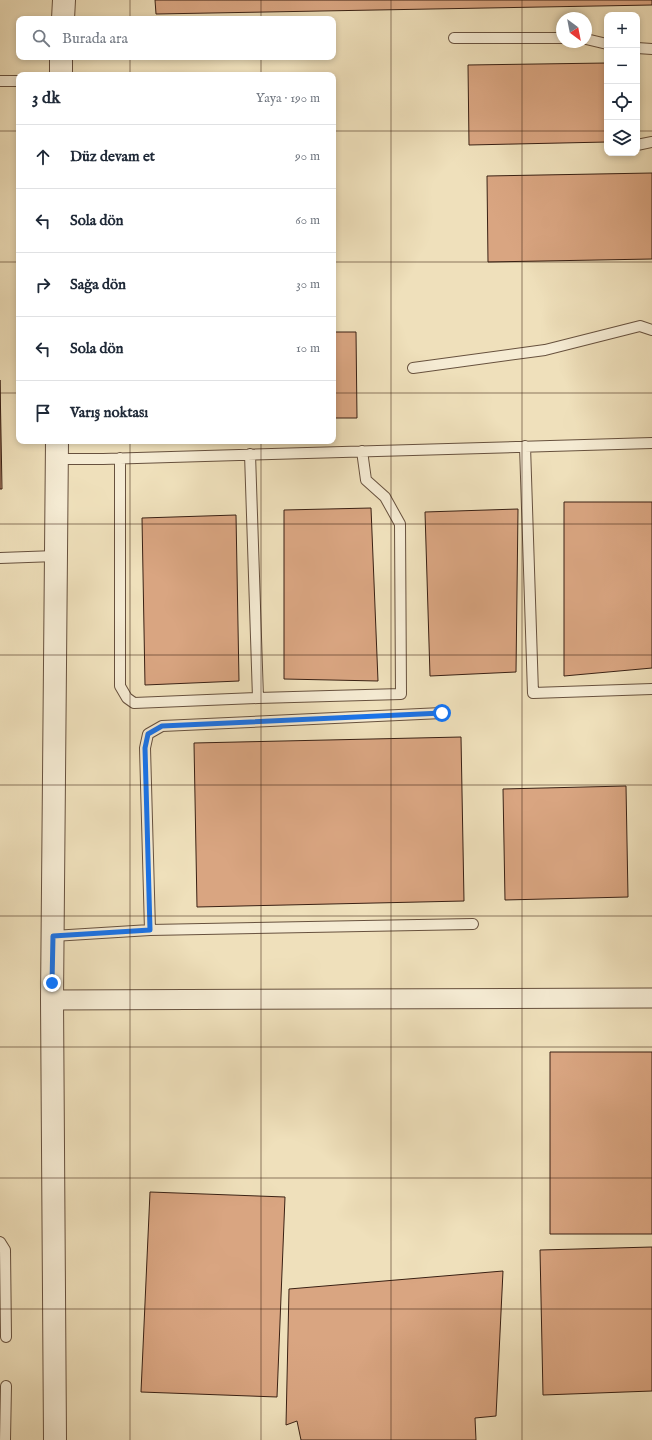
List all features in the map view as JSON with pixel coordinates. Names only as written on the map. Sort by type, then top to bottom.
[{"type":"street","points":[[63,16],[64,0]]},
{"type":"street","points":[[60,72],[62,60]]},
{"type":"street","points":[[55,1440],[52,1000],[57,450]]},
{"type":"street","points":[[52,1000],[652,998]]},
{"type":"lane","points":[[454,38],[556,38]]},
{"type":"lane","points":[[592,40],[604,43]]},
{"type":"lane","points":[[640,48],[652,49]]},
{"type":"lane","points":[[0,81],[16,81]]},
{"type":"lane","points":[[640,144],[652,142]]},
{"type":"lane","points":[[414,368],[546,350],[640,326],[652,330]]},
{"type":"lane","points":[[57,450],[120,458],[652,443]]},
{"type":"lane","points":[[525,446],[533,693],[652,689]]},
{"type":"lane","points":[[120,458],[120,686],[127,698],[134,703],[401,694],[400,524],[385,497],[366,480],[362,451]]},
{"type":"lane","points":[[250,454],[258,698]]},
{"type":"lane","points":[[0,558],[56,556]]},
{"type":"lane","points":[[150,930],[145,748],[148,734],[162,726],[442,713]]},
{"type":"lane","points":[[53,936],[150,930],[473,924]]},
{"type":"lane","points":[[0,1242],[5,1250],[6,1337]]},
{"type":"lane","points":[[5,1440],[6,1386]]},
{"type":"building","points":[[155,0],[652,0],[652,5],[156,14]]},
{"type":"building","points":[[604,63],[604,142],[469,145],[468,65]]},
{"type":"building","points":[[652,173],[652,259],[488,262],[487,176]]},
{"type":"building","points":[[336,332],[356,332],[357,418],[336,418]]},
{"type":"building","points":[[0,380],[2,489],[0,489]]},
{"type":"building","points":[[564,502],[652,502],[652,668],[564,676]]},
{"type":"building","points":[[371,508],[378,681],[284,679],[284,510]]},
{"type":"building","points":[[518,509],[516,672],[430,676],[425,512]]},
{"type":"building","points":[[236,515],[239,681],[145,685],[142,518]]},
{"type":"building","points":[[461,737],[464,901],[197,907],[194,743]]},
{"type":"building","points":[[626,786],[628,897],[505,900],[503,789]]},
{"type":"building","points":[[550,1052],[652,1052],[652,1234],[550,1234]]},
{"type":"building","points":[[150,1192],[285,1197],[277,1397],[141,1392]]},
{"type":"building","points":[[652,1247],[652,1391],[543,1395],[540,1250]]},
{"type":"building","points":[[503,1271],[496,1416],[475,1418],[476,1440],[301,1440],[297,1421],[286,1425],[289,1289]]},
{"type":"route","points":[[52,983],[53,936],[150,930],[145,748],[148,734],[162,726],[442,713]]}]
